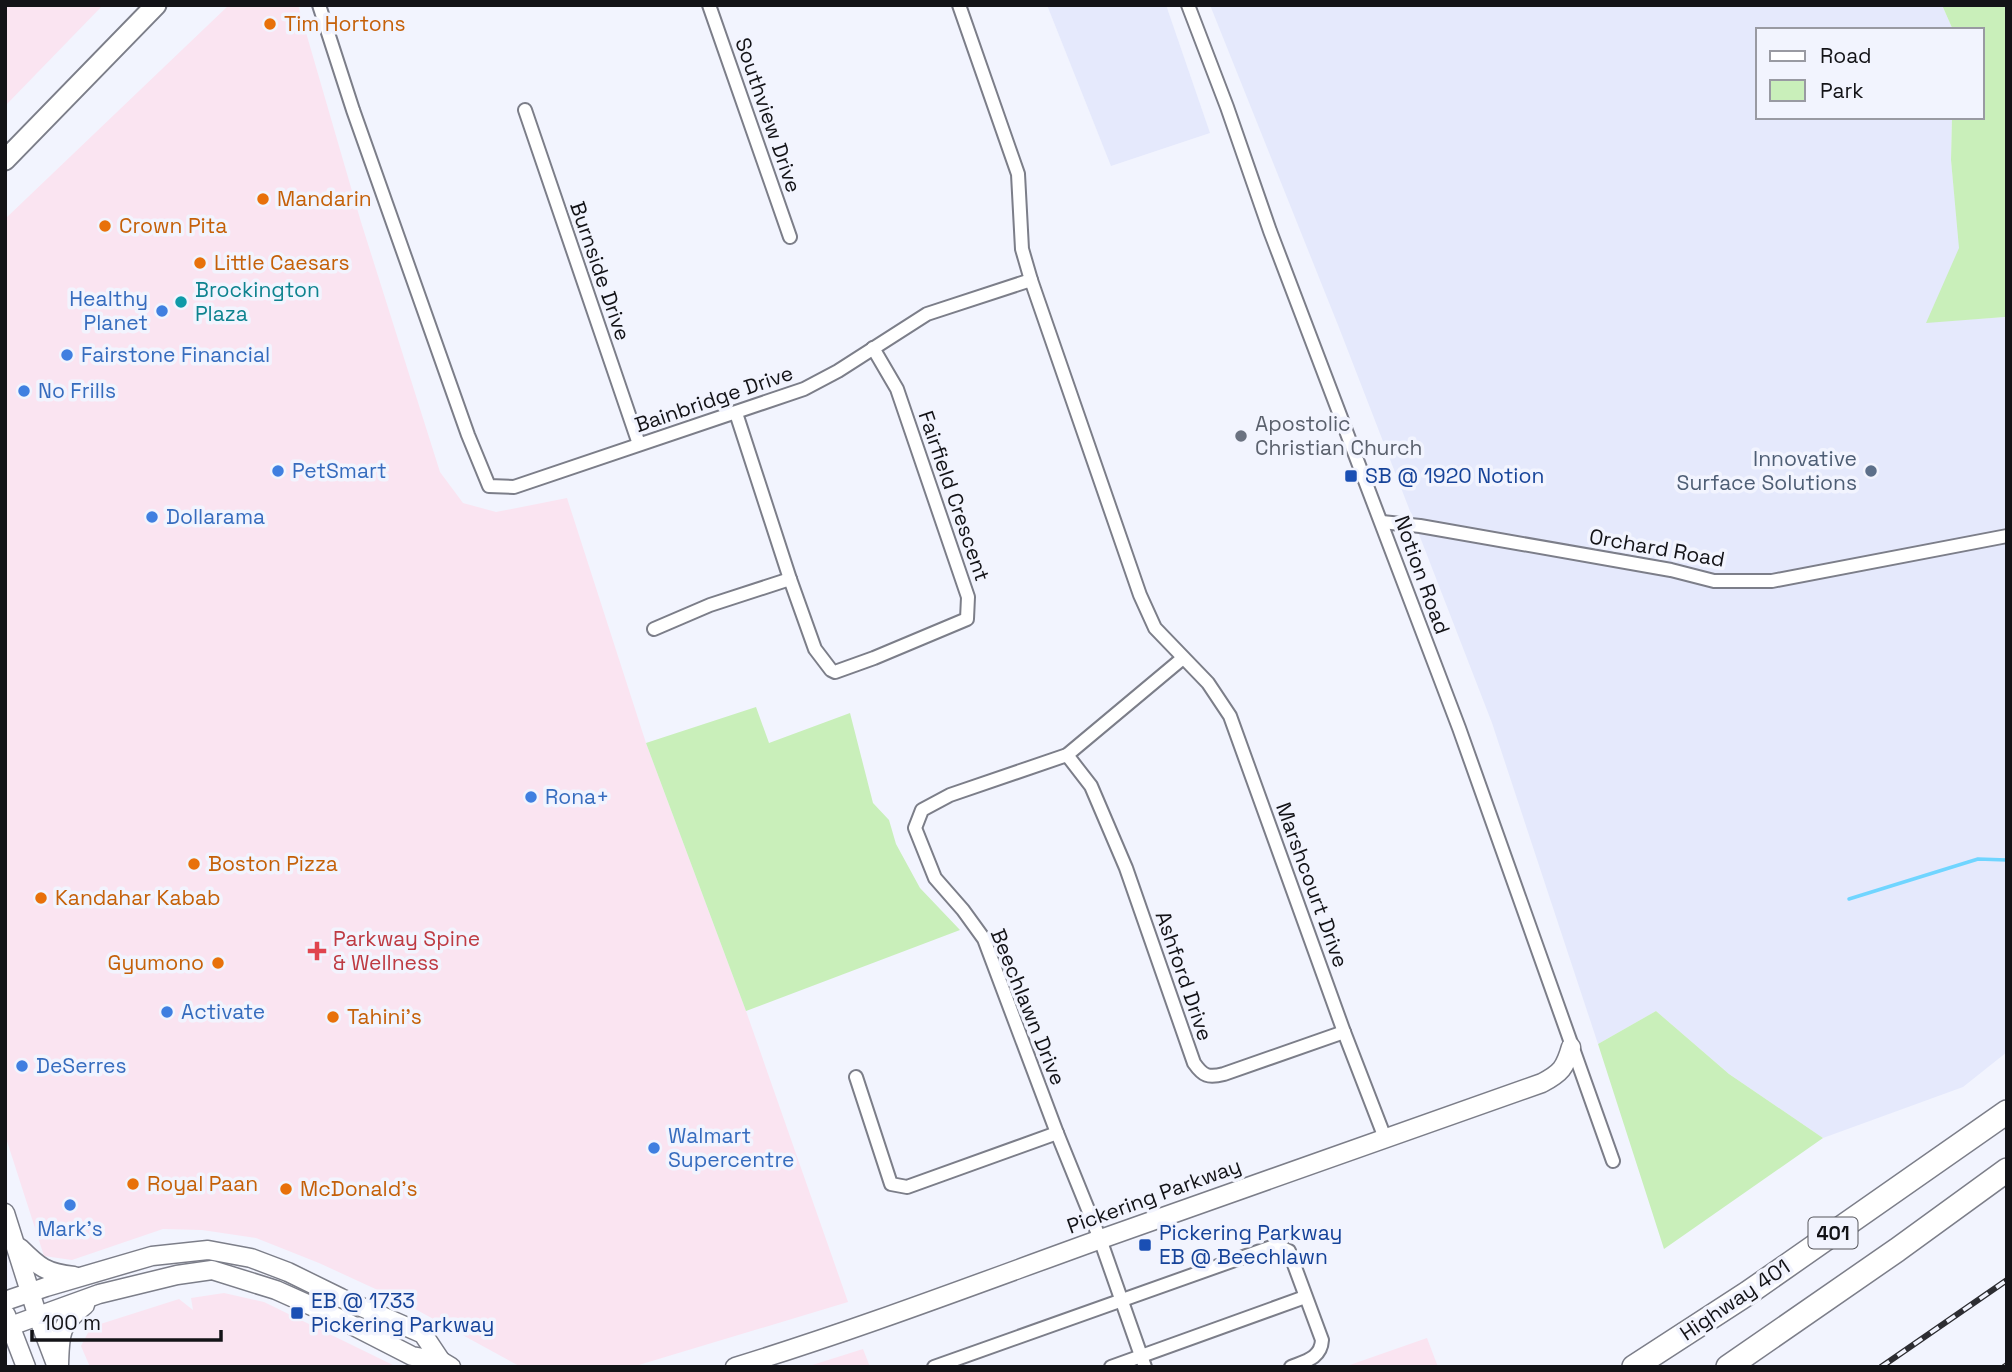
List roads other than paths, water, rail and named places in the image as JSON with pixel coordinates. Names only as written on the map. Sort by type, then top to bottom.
[{"type":"highway","name":"Highway 401","points":[[1634,1367],[1748,1293],[2007,1112]]},
{"type":"highway","name":"401","points":[[1728,1367],[2007,1170]]},
{"type":"main road","points":[[5,160],[156,5]]},
{"type":"street","name":"Bainbridge Drive","points":[[319,5],[468,435],[489,486],[514,487],[804,388],[838,371],[927,314],[1031,279]]},
{"type":"street","name":"Southview Drive","points":[[709,5],[790,237]]},
{"type":"street","points":[[959,5],[1018,174],[1022,249],[1031,279],[1140,594],[1156,628],[1183,658]]},
{"type":"street","name":"Notion Road","points":[[1188,5],[1270,231],[1459,728],[1613,1161]]},
{"type":"street","name":"Burnside Drive","points":[[525,110],[639,444]]},
{"type":"street","name":"Fairfield Crescent","points":[[736,413],[815,649],[831,670],[835,672],[874,658],[967,619],[968,597],[913,434],[897,389],[873,348]]},
{"type":"street","name":"Orchard Road","points":[[1382,522],[1420,526],[1671,570],[1714,581],[1772,581],[2007,536]]},
{"type":"street","points":[[654,629],[710,605],[790,579]]},
{"type":"street","name":"Beechlawn Drive","points":[[1143,1361],[1100,1239],[984,939],[935,878],[915,828],[922,810],[950,794],[1067,755],[1183,658]]},
{"type":"street","name":"Marshcourt Drive","points":[[1183,658],[1208,683],[1230,716],[1385,1138]]},
{"type":"street","name":"Ashford Drive","points":[[1067,755],[1091,786],[1126,868],[1194,1063],[1201,1074],[1210,1077],[1224,1074],[1345,1032]]},
{"type":"street","name":"Pickering Parkway","points":[[735,1367],[827,1338],[1542,1083],[1558,1074],[1567,1062],[1571,1047]]},
{"type":"street","points":[[856,1077],[891,1184],[907,1187],[1057,1133]]},
{"type":"street","points":[[5,1213],[38,1317],[58,1367]]},
{"type":"street","points":[[17,1245],[37,1265],[54,1274],[80,1277]]},
{"type":"street","points":[[934,1367],[1277,1245],[1289,1251],[1322,1340],[1321,1349],[1312,1359],[1291,1367]]},
{"type":"street","points":[[5,1301],[152,1256],[208,1250],[251,1258],[288,1272],[423,1334],[446,1364]]},
{"type":"street","points":[[6,1318],[38,1317],[99,1294],[177,1275],[212,1270],[276,1290],[412,1356],[446,1364]]},
{"type":"street","points":[[6,1318],[31,1292]]},
{"type":"street","points":[[58,1367],[60,1335],[69,1317],[99,1294]]},
{"type":"street","points":[[1111,1367],[1143,1361],[1305,1297]]},
{"type":"street","points":[[334,1316],[341,1298]]},
{"type":"street","points":[[6,1318],[26,1367]]},
{"type":"waterway","points":[[1849,899],[1978,859],[2007,860]]},
{"type":"railway","points":[[1881,1367],[2007,1280]]},
{"type":"place","name":"Tim Hortons","points":[[270,24]]},
{"type":"place","name":"Mandarin","points":[[263,199]]},
{"type":"place","name":"Crown Pita","points":[[105,226]]},
{"type":"place","name":"Little Caesars","points":[[200,263]]},
{"type":"place","name":"Brockington Plaza","points":[[181,302]]},
{"type":"place","name":"Healthy Planet","points":[[162,311]]},
{"type":"place","name":"Fairstone Financial","points":[[67,355]]},
{"type":"place","name":"No Frills","points":[[24,391]]},
{"type":"place","name":"Apostolic Christian Church","points":[[1241,436]]},
{"type":"place","name":"PetSmart","points":[[278,471]]},
{"type":"place","name":"Innovative Surface Solutions","points":[[1871,471]]},
{"type":"place","name":"SB @ 1920 Notion","points":[[1351,476]]},
{"type":"place","name":"Dollarama","points":[[152,517]]},
{"type":"place","name":"Rona+","points":[[531,797]]},
{"type":"place","name":"Boston Pizza","points":[[194,864]]},
{"type":"place","name":"Kandahar Kabab","points":[[41,898]]},
{"type":"place","name":"Parkway Spine & Wellness","points":[[317,951]]},
{"type":"place","name":"Gyumono","points":[[218,963]]},
{"type":"place","name":"Activate","points":[[167,1012]]},
{"type":"place","name":"Tahini's","points":[[333,1017]]},
{"type":"place","name":"DeSerres","points":[[22,1066]]},
{"type":"place","name":"Walmart Supercentre","points":[[654,1148]]},
{"type":"place","name":"Royal Paan","points":[[133,1184]]},
{"type":"place","name":"McDonald's","points":[[286,1189]]},
{"type":"place","name":"Mark's","points":[[70,1205]]},
{"type":"place","name":"Pickering Parkway EB @ Beechlawn","points":[[1145,1245]]},
{"type":"place","name":"EB @ 1733 Pickering Parkway","points":[[297,1313]]}]
